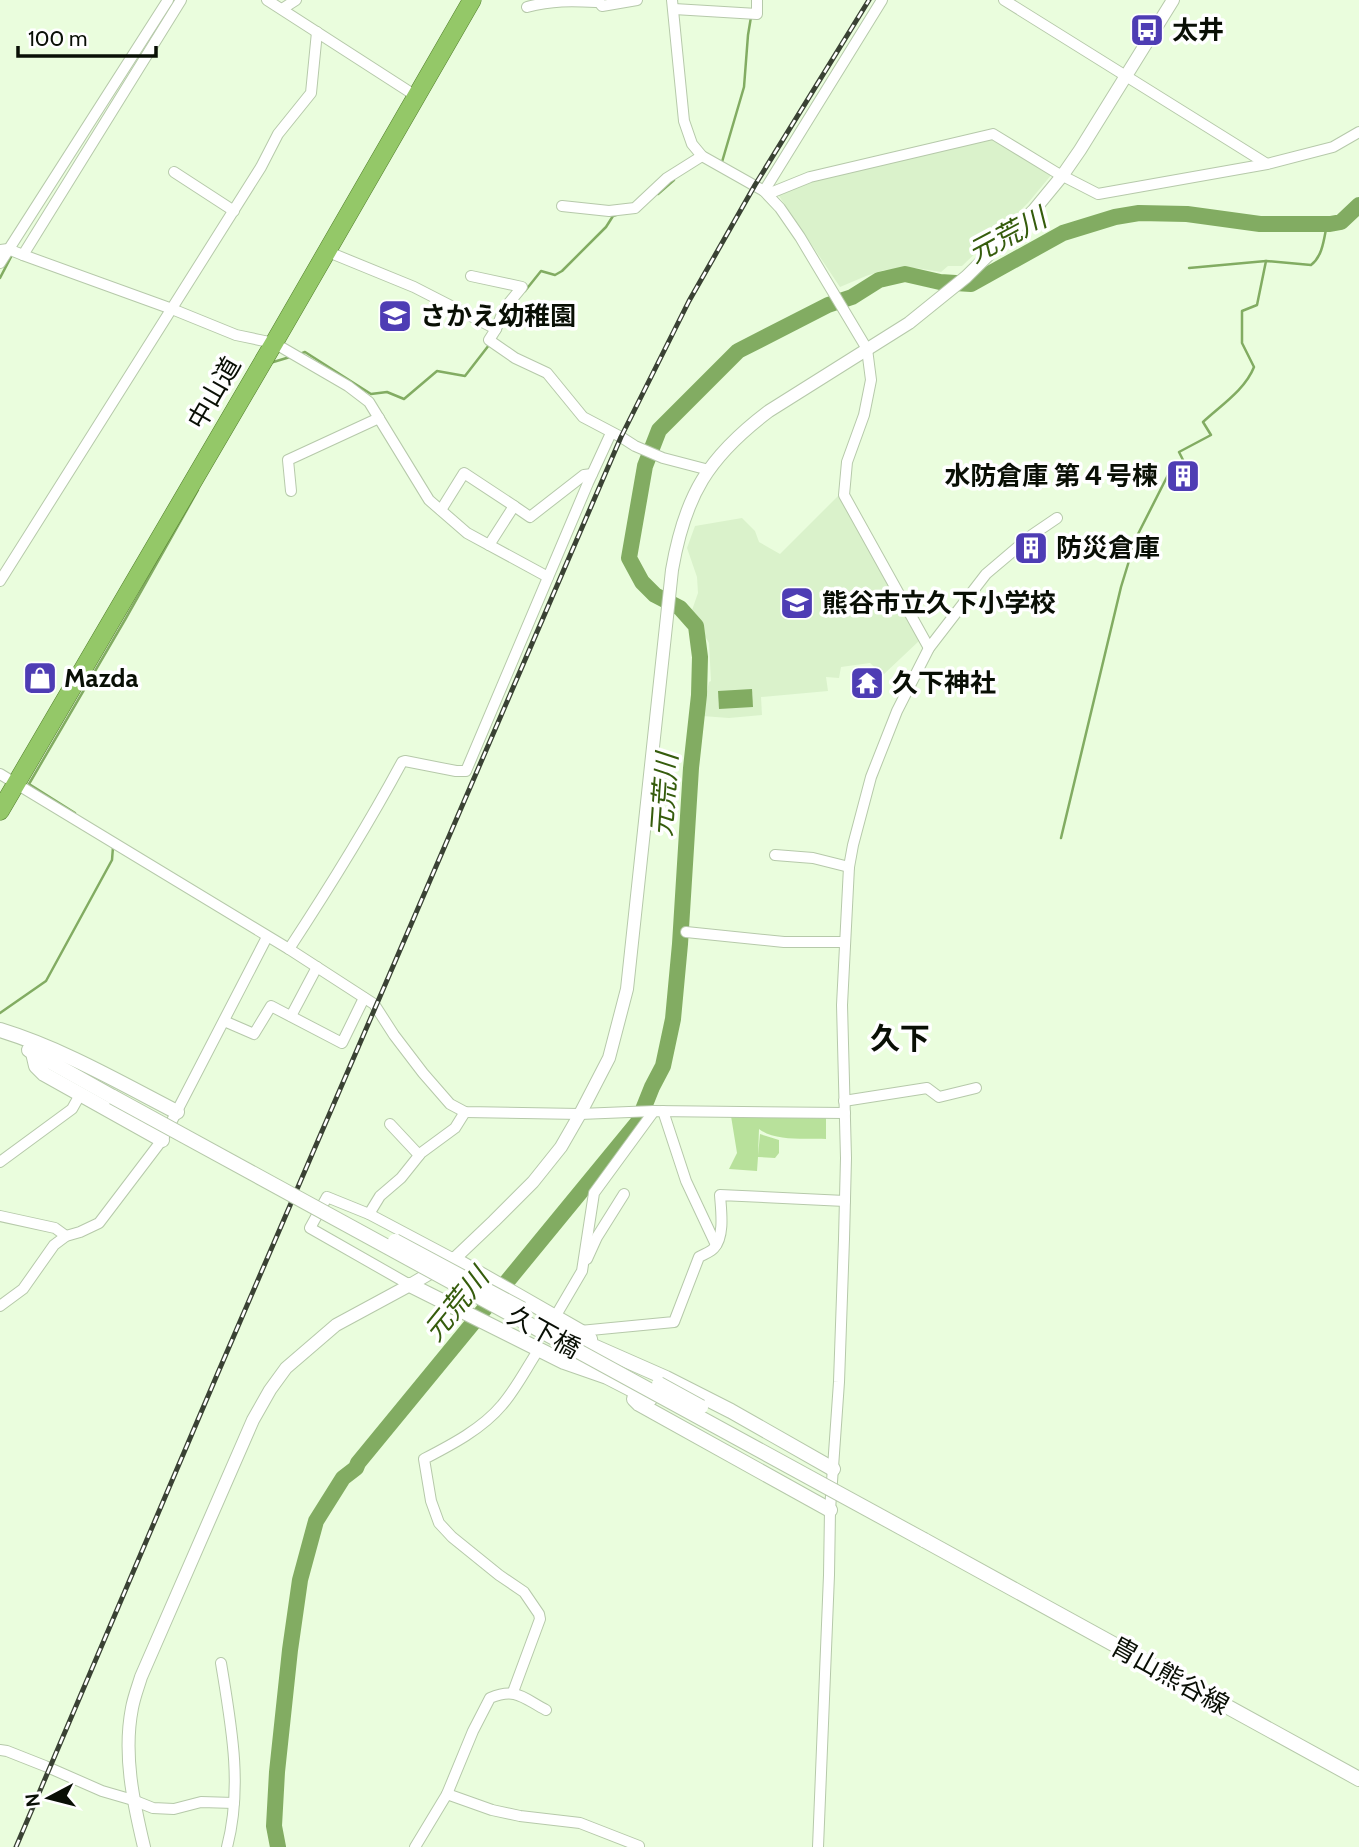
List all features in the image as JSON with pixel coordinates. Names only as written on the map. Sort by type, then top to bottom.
[{"type":"highway","name":"中山道","points":[[0,811],[472,0]]},
{"type":"main road","points":[[0,1032],[36,1041],[177,1112]]},
{"type":"main road","name":"久下橋","points":[[0,1032],[33,1053],[981,1572]]},
{"type":"main road","points":[[33,1053],[39,1070],[162,1140]]},
{"type":"main road","points":[[279,1187],[415,1250],[592,1345],[731,1411],[833,1469]]},
{"type":"main road","points":[[279,1187],[389,1256],[560,1350],[590,1371]]},
{"type":"main road","points":[[454,1259],[555,1317],[574,1333]]},
{"type":"main road","points":[[410,1285],[564,1363],[629,1388],[812,1489],[924,1540]]},
{"type":"main road","points":[[630,1364],[659,1384],[863,1498],[924,1540]]},
{"type":"main road","points":[[629,1388],[632,1397],[639,1404],[830,1510]]},
{"type":"main road","name":"胄山熊谷線","points":[[981,1572],[1359,1779]]},
{"type":"street","points":[[0,263],[4,250],[168,0]]},
{"type":"street","points":[[23,255],[181,0]]},
{"type":"street","points":[[267,0],[416,96]]},
{"type":"street","points":[[282,9],[296,0]]},
{"type":"street","points":[[527,7],[557,0],[599,2],[602,6],[637,0]]},
{"type":"street","points":[[757,0],[757,14],[673,4],[684,121],[692,144],[702,156],[766,193],[780,208],[867,349],[871,380],[864,415],[847,462],[844,495],[929,648]]},
{"type":"street","points":[[766,193],[882,0]]},
{"type":"street","points":[[1004,0],[1267,164]]},
{"type":"street","points":[[144,1847],[133,1800],[128,1752],[132,1706],[141,1676],[253,1420],[270,1390],[286,1368],[336,1325],[454,1259],[533,1182],[561,1147],[609,1058],[627,989],[677,539],[696,489],[728,445],[751,424],[909,323],[966,277],[1034,210],[1062,176],[1173,0]]},
{"type":"street","points":[[0,581],[234,211],[278,134],[311,93],[317,32]]},
{"type":"street","points":[[766,193],[810,177],[993,134],[1062,176],[1098,194],[1267,164],[1333,147],[1359,132]]},
{"type":"street","points":[[562,206],[608,211],[635,208],[667,178],[702,156]]},
{"type":"street","points":[[174,172],[234,211]]},
{"type":"street","points":[[4,250],[172,309],[236,335],[274,344],[348,386],[369,402],[429,500],[467,533],[548,577]]},
{"type":"street","points":[[326,251],[414,287],[496,329]]},
{"type":"street","points":[[471,276],[522,287],[504,309],[489,340],[515,358],[547,373],[583,417],[663,458],[709,470]]},
{"type":"street","points":[[291,491],[288,460],[379,418]]},
{"type":"street","points":[[289,950],[338,874],[402,762],[466,771],[611,433]]},
{"type":"street","points":[[441,510],[464,473],[530,517],[584,475],[592,474]]},
{"type":"street","points":[[489,545],[514,506]]},
{"type":"street","points":[[818,1847],[830,1575],[830,1510],[839,1382],[845,1202],[842,1005],[849,867],[871,777],[897,710],[929,648],[986,573],[1057,518]]},
{"type":"street","points":[[0,774],[377,1006],[394,1035],[423,1073],[450,1104],[465,1112],[845,1113]]},
{"type":"street","points":[[775,855],[813,858],[849,867]]},
{"type":"street","points":[[686,932],[784,942],[845,942]]},
{"type":"street","points":[[0,1306],[23,1289],[54,1245],[66,1236],[99,1223],[162,1140],[267,937]]},
{"type":"street","points":[[291,1016],[317,967]]},
{"type":"street","points":[[223,1021],[254,1034],[271,1006],[342,1043],[364,998]]},
{"type":"street","points":[[844,1101],[927,1088],[939,1097],[976,1088]]},
{"type":"street","points":[[0,1162],[72,1109],[81,1094]]},
{"type":"street","points":[[659,1111],[686,1181],[716,1245]]},
{"type":"street","points":[[582,1271],[594,1193],[659,1111]]},
{"type":"street","points":[[369,1214],[380,1196],[401,1178],[419,1155],[455,1128],[465,1112]]},
{"type":"street","points":[[390,1124],[419,1155]]},
{"type":"street","points":[[555,1317],[582,1271],[597,1237],[624,1194]]},
{"type":"street","points":[[574,1333],[674,1322],[699,1257],[716,1245],[722,1223],[720,1195],[845,1202]]},
{"type":"street","points":[[410,1285],[310,1228],[327,1196],[369,1214],[454,1259]]},
{"type":"street","points":[[0,1216],[55,1228],[66,1236]]},
{"type":"street","points":[[513,1692],[540,1619],[539,1614],[524,1592],[499,1575],[439,1524],[431,1501],[424,1459],[455,1443],[494,1414],[504,1404],[539,1349]]},
{"type":"street","points":[[221,1663],[233,1734],[234,1803],[227,1847]]},
{"type":"street","points":[[415,1847],[447,1794],[473,1731],[491,1698],[513,1692],[546,1710]]},
{"type":"street","points":[[0,1750],[102,1791],[153,1808],[174,1810],[201,1802],[234,1803]]},
{"type":"street","points":[[447,1794],[492,1810],[580,1823],[639,1846]]},
{"type":"shaded area","points":[[991,137],[1052,174],[1028,203],[962,266],[948,266],[941,272],[916,268],[884,270],[840,287],[777,193],[811,180]]},
{"type":"shaded area","name":"熊谷市立久下小学校","points":[[838,496],[920,640],[883,675],[870,663],[841,667],[839,678],[826,677],[828,691],[761,697],[762,715],[729,718],[702,716],[711,681],[709,643],[691,613],[698,593],[697,577],[687,548],[695,526],[742,518],[755,531],[759,542],[780,554]]},
{"type":"shaded area","points":[[752,689],[753,707],[719,709],[718,691]]},
{"type":"shaded area","points":[[731,1116],[826,1116],[826,1139],[782,1138],[759,1129],[758,1156],[760,1134],[779,1140],[779,1153],[775,1158],[758,1157],[757,1171],[729,1169],[737,1153]]},
{"type":"waterway","points":[[720,161],[722,162],[744,87],[751,17]]},
{"type":"waterway","points":[[658,194],[674,180]]},
{"type":"waterway","name":"元荒川","points":[[278,1847],[274,1826],[277,1772],[290,1650],[300,1580],[316,1521],[343,1478],[356,1468],[638,1122],[663,1066],[673,1019],[680,944],[700,657],[696,626],[680,608],[655,595],[642,582],[629,558],[645,466],[659,430],[738,351],[828,305],[852,297],[879,280],[905,274],[940,282],[971,284],[1063,233],[1115,217],[1139,213],[1187,214],[1260,224],[1330,224],[1341,222],[1359,205]]},
{"type":"waterway","points":[[525,291],[541,271],[555,275],[562,271],[616,215]]},
{"type":"waterway","points":[[1061,838],[1121,587],[1136,538],[1170,471],[1183,460],[1179,452],[1211,435],[1203,422],[1238,390],[1254,367],[1242,343],[1242,311],[1257,305],[1266,261],[1311,265],[1321,252],[1327,224]]},
{"type":"waterway","points":[[0,278],[13,253]]},
{"type":"waterway","points":[[1189,268],[1266,261]]},
{"type":"waterway","points":[[300,354],[305,352],[371,394],[387,392],[404,399],[437,371],[465,376],[489,345]]},
{"type":"waterway","points":[[270,363],[290,357]]},
{"type":"waterway","points":[[75,813],[29,784],[198,490]]},
{"type":"waterway","points":[[0,1013],[46,981],[112,860],[113,847]]},
{"type":"railway","points":[[16,1847],[621,437],[689,301],[755,185],[869,0]]},
{"type":"place","name":"太井","points":[[1147,30]]},
{"type":"place","name":"さかえ幼稚園","points":[[395,316]]},
{"type":"place","name":"水防倉庫 第４号楝","points":[[1183,476]]},
{"type":"place","name":"防災倉庫","points":[[1031,548]]},
{"type":"place","name":"熊谷市立久下小学校","points":[[797,603]]},
{"type":"place","name":"Mazda","points":[[40,678]]},
{"type":"place","name":"久下神社","points":[[867,683]]},
{"type":"district","name":"久下","points":[[900,1038]]}]
